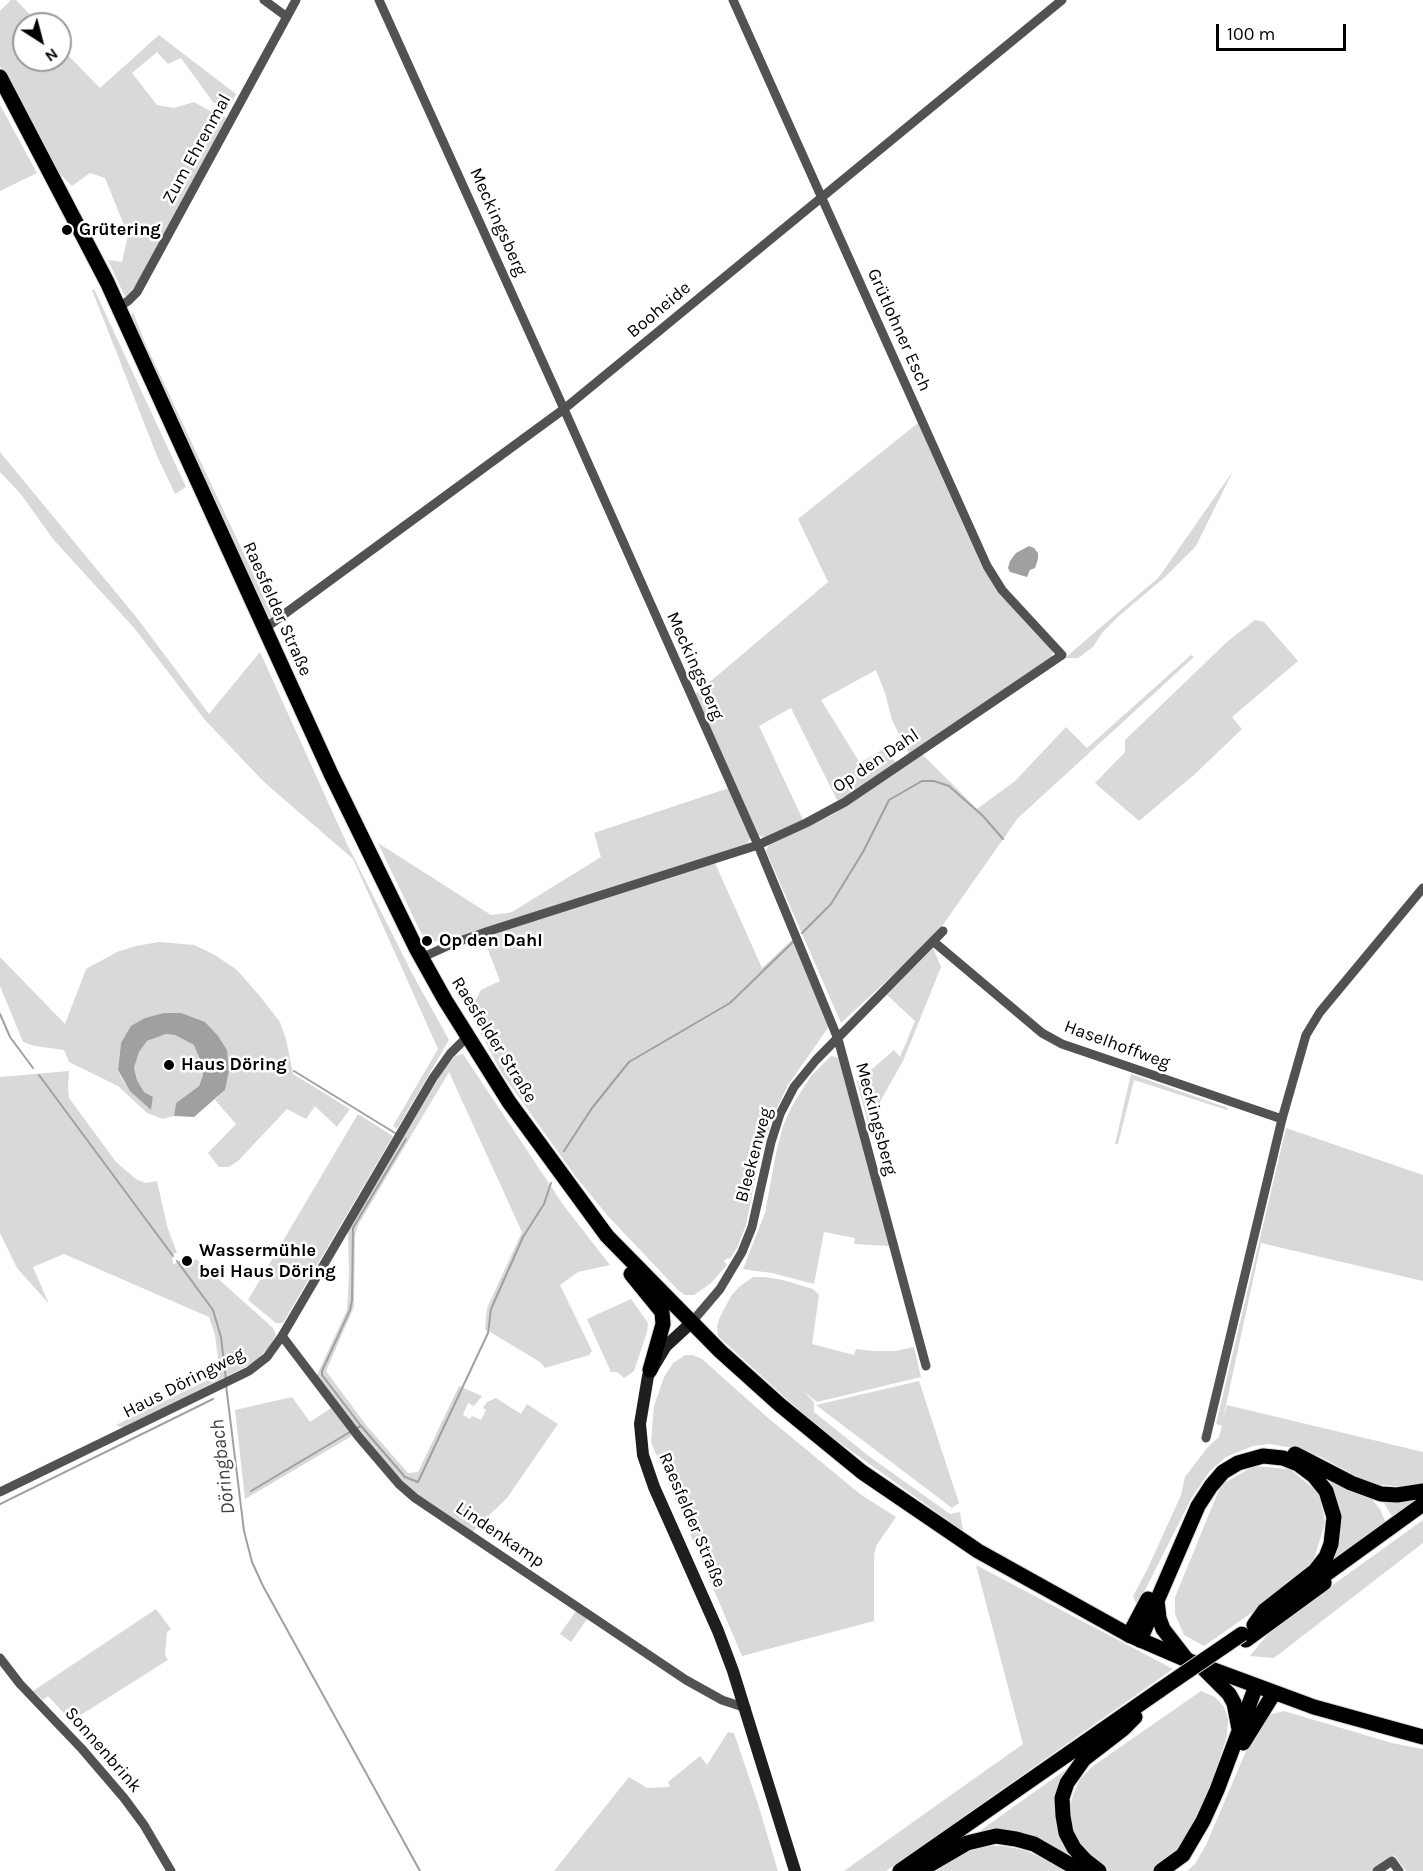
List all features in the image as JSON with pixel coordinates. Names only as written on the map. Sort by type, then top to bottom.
[{"type":"main road","name":"Raesfelder Straße","points":[[0,77],[119,307],[359,834],[421,958],[508,1102],[607,1236],[691,1323],[666,1346],[650,1370],[640,1418],[643,1455],[654,1487],[718,1631],[746,1708],[795,1871]]},
{"type":"main road","points":[[607,1236],[630,1273],[662,1312],[663,1324],[650,1370]]},
{"type":"main road","points":[[691,1323],[824,1443],[897,1498],[978,1551],[1134,1637],[1193,1663],[1353,1719],[1423,1737]]},
{"type":"main road","points":[[1134,1637],[1197,1495],[1214,1472],[1235,1457],[1263,1449],[1285,1450],[1303,1456],[1351,1483],[1381,1494],[1397,1495],[1423,1491]]},
{"type":"main road","points":[[1134,1637],[1157,1600],[1198,1506],[1216,1478],[1230,1467],[1250,1458],[1263,1456],[1283,1458],[1298,1464],[1314,1476],[1326,1491],[1334,1517],[1331,1544],[1326,1557],[1316,1571],[1264,1611],[1247,1633]]},
{"type":"main road","points":[[1247,1633],[1423,1504]]},
{"type":"main road","points":[[900,1871],[1163,1693],[1423,1510]]},
{"type":"main road","points":[[1157,1600],[1159,1618],[1164,1629],[1193,1663],[1229,1694],[1237,1714],[1239,1730]]},
{"type":"main road","points":[[1161,1871],[1183,1855],[1195,1837],[1217,1790],[1256,1686]]},
{"type":"main road","points":[[1099,1871],[1074,1848],[1066,1833],[1062,1798],[1067,1783],[1084,1760],[1163,1693]]},
{"type":"main road","points":[[1173,1871],[1195,1848],[1244,1743],[1274,1693]]},
{"type":"main road","points":[[918,1871],[1135,1717]]},
{"type":"main road","points":[[918,1871],[968,1843],[996,1836],[1034,1844],[1081,1871]]},
{"type":"street","points":[[264,0],[287,17]]},
{"type":"street","name":"Zum Ehrenmal","points":[[119,307],[137,292],[296,0]]},
{"type":"street","name":"Meckingsberg","points":[[379,0],[758,845],[838,1039],[926,1366]]},
{"type":"street","name":"Grütlohner Esch","points":[[733,0],[987,566],[1002,590],[1062,655]]},
{"type":"street","name":"Booheide","points":[[264,629],[564,409],[1062,0]]},
{"type":"street","name":"Op den Dahl","points":[[421,958],[489,931],[758,845],[828,813],[1062,655]]},
{"type":"street","points":[[1206,1438],[1282,1119],[1306,1035],[1313,1023],[1423,888]]},
{"type":"street","name":"Bleekenweg","points":[[691,1323],[720,1289],[742,1252],[752,1227],[771,1142],[787,1100],[805,1072],[943,931]]},
{"type":"street","name":"Haselhoffweg","points":[[934,942],[1042,1033],[1062,1044],[1282,1119]]},
{"type":"street","name":"Haus Döringweg","points":[[0,1492],[249,1371],[267,1357],[282,1336],[433,1078],[450,1054],[467,1037]]},
{"type":"street","name":"Lindenkamp","points":[[282,1336],[358,1436],[399,1484],[415,1498],[686,1680],[722,1700],[746,1708]]},
{"type":"street","name":"Sonnenbrink","points":[[0,1658],[20,1684],[82,1749],[124,1798],[171,1871]]},
{"type":"street","points":[[1377,1871],[1392,1861],[1399,1871]]},
{"type":"shaded area","points":[[11,0],[16,0],[28,12],[12,12],[12,72],[72,72],[72,59],[100,88],[159,35],[236,94],[227,111],[213,102],[181,58],[168,64],[157,52],[132,73],[157,105],[174,108],[194,102],[222,118],[224,115],[226,119],[136,285],[125,297],[108,260],[122,262],[128,235],[105,178],[90,173],[72,186],[55,169],[0,66],[0,11]]},
{"type":"shaded area","points":[[0,105],[37,173],[0,191]]},
{"type":"shaded area","points":[[94,289],[186,487],[175,494],[157,456],[92,290]]},
{"type":"shaded area","points":[[133,312],[146,345],[274,618],[265,617],[130,318]]},
{"type":"shaded area","points":[[918,423],[983,569],[998,591],[1053,651],[1052,657],[909,754],[892,720],[876,670],[821,700],[860,763],[885,748],[896,763],[838,802],[791,708],[759,726],[803,820],[765,838],[758,835],[692,697],[828,582],[798,519]]},
{"type":"shaded area","points":[[0,452],[137,618],[209,714],[260,652],[347,844],[413,975],[449,1040],[397,1129],[393,1126],[438,1049],[353,859],[264,782],[205,720],[135,629],[53,539],[20,493],[0,472]]},
{"type":"shaded area","points":[[1233,471],[1196,546],[1164,578],[1120,615],[1102,633],[1093,647],[1078,658],[1065,658],[1159,577]]},
{"type":"shaded area","points":[[1029,546],[1038,553],[1035,568],[1030,570],[1027,577],[1010,572],[1008,568],[1010,561],[1016,553]]},
{"type":"shaded area","points":[[1255,620],[1264,622],[1298,661],[1232,717],[1242,729],[1195,774],[1139,821],[1095,783],[1125,752],[1125,740],[1228,641]]},
{"type":"shaded area","points":[[1191,655],[1194,657],[1018,818],[935,936],[841,1023],[766,851],[769,844],[832,815],[922,754],[977,809],[1015,781],[1066,727],[1087,748]]},
{"type":"shaded area","points":[[729,788],[750,838],[747,844],[454,938],[448,936],[442,938],[441,942],[426,940],[420,931],[378,843],[491,915],[507,913],[601,857],[594,833]]},
{"type":"shaded area","points":[[715,863],[762,968],[793,939],[830,1025],[788,1085],[774,1114],[759,1160],[746,1225],[737,1248],[730,1259],[724,1261],[727,1265],[711,1283],[694,1295],[685,1295],[607,1215],[576,1177],[501,1072],[467,1006],[474,1003],[481,990],[500,981],[483,937]]},
{"type":"shaded area","points":[[159,942],[194,945],[215,955],[237,970],[280,1022],[293,1074],[350,1109],[337,1127],[315,1106],[306,1119],[287,1109],[238,1161],[229,1167],[219,1167],[208,1153],[236,1124],[215,1100],[225,1090],[205,1022],[121,1043],[118,1070],[120,1075],[151,1110],[153,1097],[144,1092],[137,1080],[134,1068],[139,1052],[147,1041],[166,1034],[175,1035],[195,1045],[202,1064],[203,1075],[199,1086],[176,1103],[174,1116],[163,1119],[147,1113],[118,1086],[69,1062],[64,1050],[23,1042],[0,986],[0,957],[65,1024],[86,969],[117,952]]},
{"type":"shaded area","points":[[933,948],[941,967],[903,1061],[868,1123],[857,1082],[894,1050],[900,1057],[915,1021],[887,995]]},
{"type":"shaded area","points":[[164,1013],[181,1013],[205,1022],[227,1050],[229,1070],[225,1090],[194,1117],[174,1116],[176,1103],[199,1086],[203,1075],[202,1064],[194,1045],[175,1035],[166,1034],[147,1041],[139,1052],[134,1068],[137,1080],[144,1092],[153,1097],[151,1110],[130,1091],[118,1070],[121,1043],[131,1026],[145,1018]]},
{"type":"shaded area","points":[[463,1054],[564,1206],[610,1265],[578,1272],[560,1285],[592,1351],[589,1355],[545,1368],[540,1362],[485,1329],[487,1308],[522,1232],[449,1072],[358,1225],[355,1237],[354,1307],[326,1371],[366,1425],[408,1473],[418,1472],[459,1386],[482,1396],[474,1406],[468,1403],[463,1415],[470,1419],[472,1416],[481,1420],[486,1410],[483,1408],[487,1402],[496,1398],[521,1414],[527,1404],[558,1424],[507,1498],[472,1532],[418,1496],[401,1479],[359,1432],[317,1375],[347,1310],[348,1231],[443,1071],[455,1056]]},
{"type":"shaded area","points":[[831,1056],[839,1058],[890,1246],[854,1244],[855,1238],[824,1232],[814,1284],[772,1273],[743,1269],[765,1213],[783,1126],[792,1106],[811,1076]]},
{"type":"shaded area","points":[[69,1071],[69,1098],[116,1162],[136,1179],[145,1183],[157,1181],[167,1226],[177,1253],[172,1254],[173,1265],[181,1260],[187,1267],[196,1259],[273,1328],[276,1335],[269,1347],[255,1362],[123,1428],[116,1425],[220,1374],[215,1335],[209,1317],[64,1254],[33,1267],[49,1304],[17,1268],[0,1233],[0,1077]]},
{"type":"shaded area","points":[[1131,1074],[1228,1108],[1227,1110],[1134,1080],[1118,1144],[1115,1144]]},
{"type":"shaded area","points":[[358,1114],[393,1136],[283,1323],[276,1323],[248,1300]]},
{"type":"shaded area","points":[[1286,1128],[1423,1175],[1423,1281],[1261,1243],[1223,1419],[1227,1405],[1423,1452],[1423,1483],[1408,1487],[1370,1484],[1321,1457],[1294,1448],[1269,1444],[1253,1446],[1226,1457],[1210,1471],[1192,1497],[1137,1606],[1133,1596],[1181,1495],[1185,1477],[1207,1448],[1219,1437],[1222,1426],[1216,1424]]},
{"type":"shaded area","points":[[753,1277],[783,1280],[813,1289],[819,1295],[812,1344],[854,1355],[856,1349],[896,1351],[914,1347],[921,1377],[817,1402],[804,1392],[814,1402],[814,1412],[870,1457],[950,1514],[960,1512],[963,1531],[815,1425],[718,1336],[719,1319],[731,1296]]},
{"type":"shaded area","points":[[631,1299],[648,1323],[634,1371],[624,1378],[617,1372],[611,1372],[587,1319]]},
{"type":"shaded area","points":[[685,1355],[693,1355],[702,1359],[767,1417],[860,1494],[896,1517],[876,1546],[874,1621],[742,1656],[651,1442],[654,1406],[664,1377],[673,1363]]},
{"type":"shaded area","points":[[919,1381],[959,1503],[952,1508],[816,1405]]},
{"type":"shaded area","points":[[292,1397],[310,1422],[331,1408],[352,1436],[245,1499],[235,1410]]},
{"type":"shaded area","points":[[1310,1464],[1371,1498],[1380,1509],[1385,1521],[1385,1524],[1324,1568],[1338,1537]]},
{"type":"shaded area","points":[[1254,1466],[1290,1469],[1320,1494],[1325,1523],[1314,1559],[1293,1584],[1204,1646],[1184,1635],[1175,1614],[1175,1597],[1221,1485]]},
{"type":"shaded area","points":[[1423,1496],[1393,1518],[1381,1498]]},
{"type":"shaded area","points":[[1423,1520],[1423,1543],[1274,1658],[1250,1656],[1273,1628]]},
{"type":"shaded area","points":[[976,1565],[1173,1669],[886,1871],[844,1871],[1023,1744]]},
{"type":"shaded area","points":[[156,1609],[171,1629],[167,1632],[165,1655],[168,1660],[71,1721],[48,1696],[43,1700],[33,1691]]},
{"type":"shaded area","points":[[576,1611],[587,1619],[571,1642],[560,1634]]},
{"type":"shaded area","points":[[1201,1691],[1215,1697],[1224,1707],[1228,1719],[1227,1736],[1206,1800],[1174,1859],[1154,1871],[1109,1871],[1101,1867],[1083,1851],[1073,1833],[1069,1811],[1080,1779],[1093,1766]]},
{"type":"shaded area","points":[[1284,1711],[1392,1743],[1423,1749],[1423,1871],[1406,1871],[1394,1855],[1371,1871],[1187,1871],[1195,1864],[1206,1845],[1246,1751],[1265,1719],[1272,1714]]},
{"type":"shaded area","points":[[728,1732],[734,1733],[778,1871],[554,1871],[629,1777],[647,1788],[670,1787],[668,1782],[700,1756],[707,1765]]},
{"type":"shaded area","points":[[1078,1761],[1059,1800],[1081,1864],[1037,1841],[974,1835]]},
{"type":"shaded area","points":[[982,1846],[1003,1846],[1024,1850],[1066,1871],[936,1871],[960,1855]]},
{"type":"waterway","points":[[802,933],[831,904],[863,852],[889,800],[922,781],[934,781],[949,786],[983,816],[1003,839]]},
{"type":"waterway","points":[[564,1151],[592,1108],[629,1062],[730,1003],[794,941]]},
{"type":"waterway","name":"Döringbach","points":[[0,1014],[10,1037],[33,1068]]},
{"type":"waterway","points":[[294,1071],[395,1133]]},
{"type":"waterway","name":"Döringbach","points":[[39,1075],[173,1256]]},
{"type":"waterway","points":[[355,1429],[361,1426],[322,1375],[322,1371],[350,1310],[353,1228],[406,1139]]},
{"type":"waterway","points":[[361,1426],[405,1477],[418,1482],[488,1333],[491,1309],[523,1237],[544,1204],[551,1183]]},
{"type":"waterway","name":"Döringbach","points":[[177,1261],[213,1310],[221,1337],[226,1380]]},
{"type":"waterway","name":"Döringbach","points":[[226,1385],[244,1531],[252,1562],[420,1871]]},
{"type":"waterway","points":[[0,1504],[213,1399]]},
{"type":"waterway","points":[[251,1491],[350,1432]]},
{"type":"place","name":"Grütering","points":[[67,230]]},
{"type":"place","name":"Op den Dahl","points":[[427,941]]},
{"type":"place","name":"Haus Döring","points":[[169,1065]]},
{"type":"place","name":"Wassermühle bei Haus Döring","points":[[187,1261]]}]
